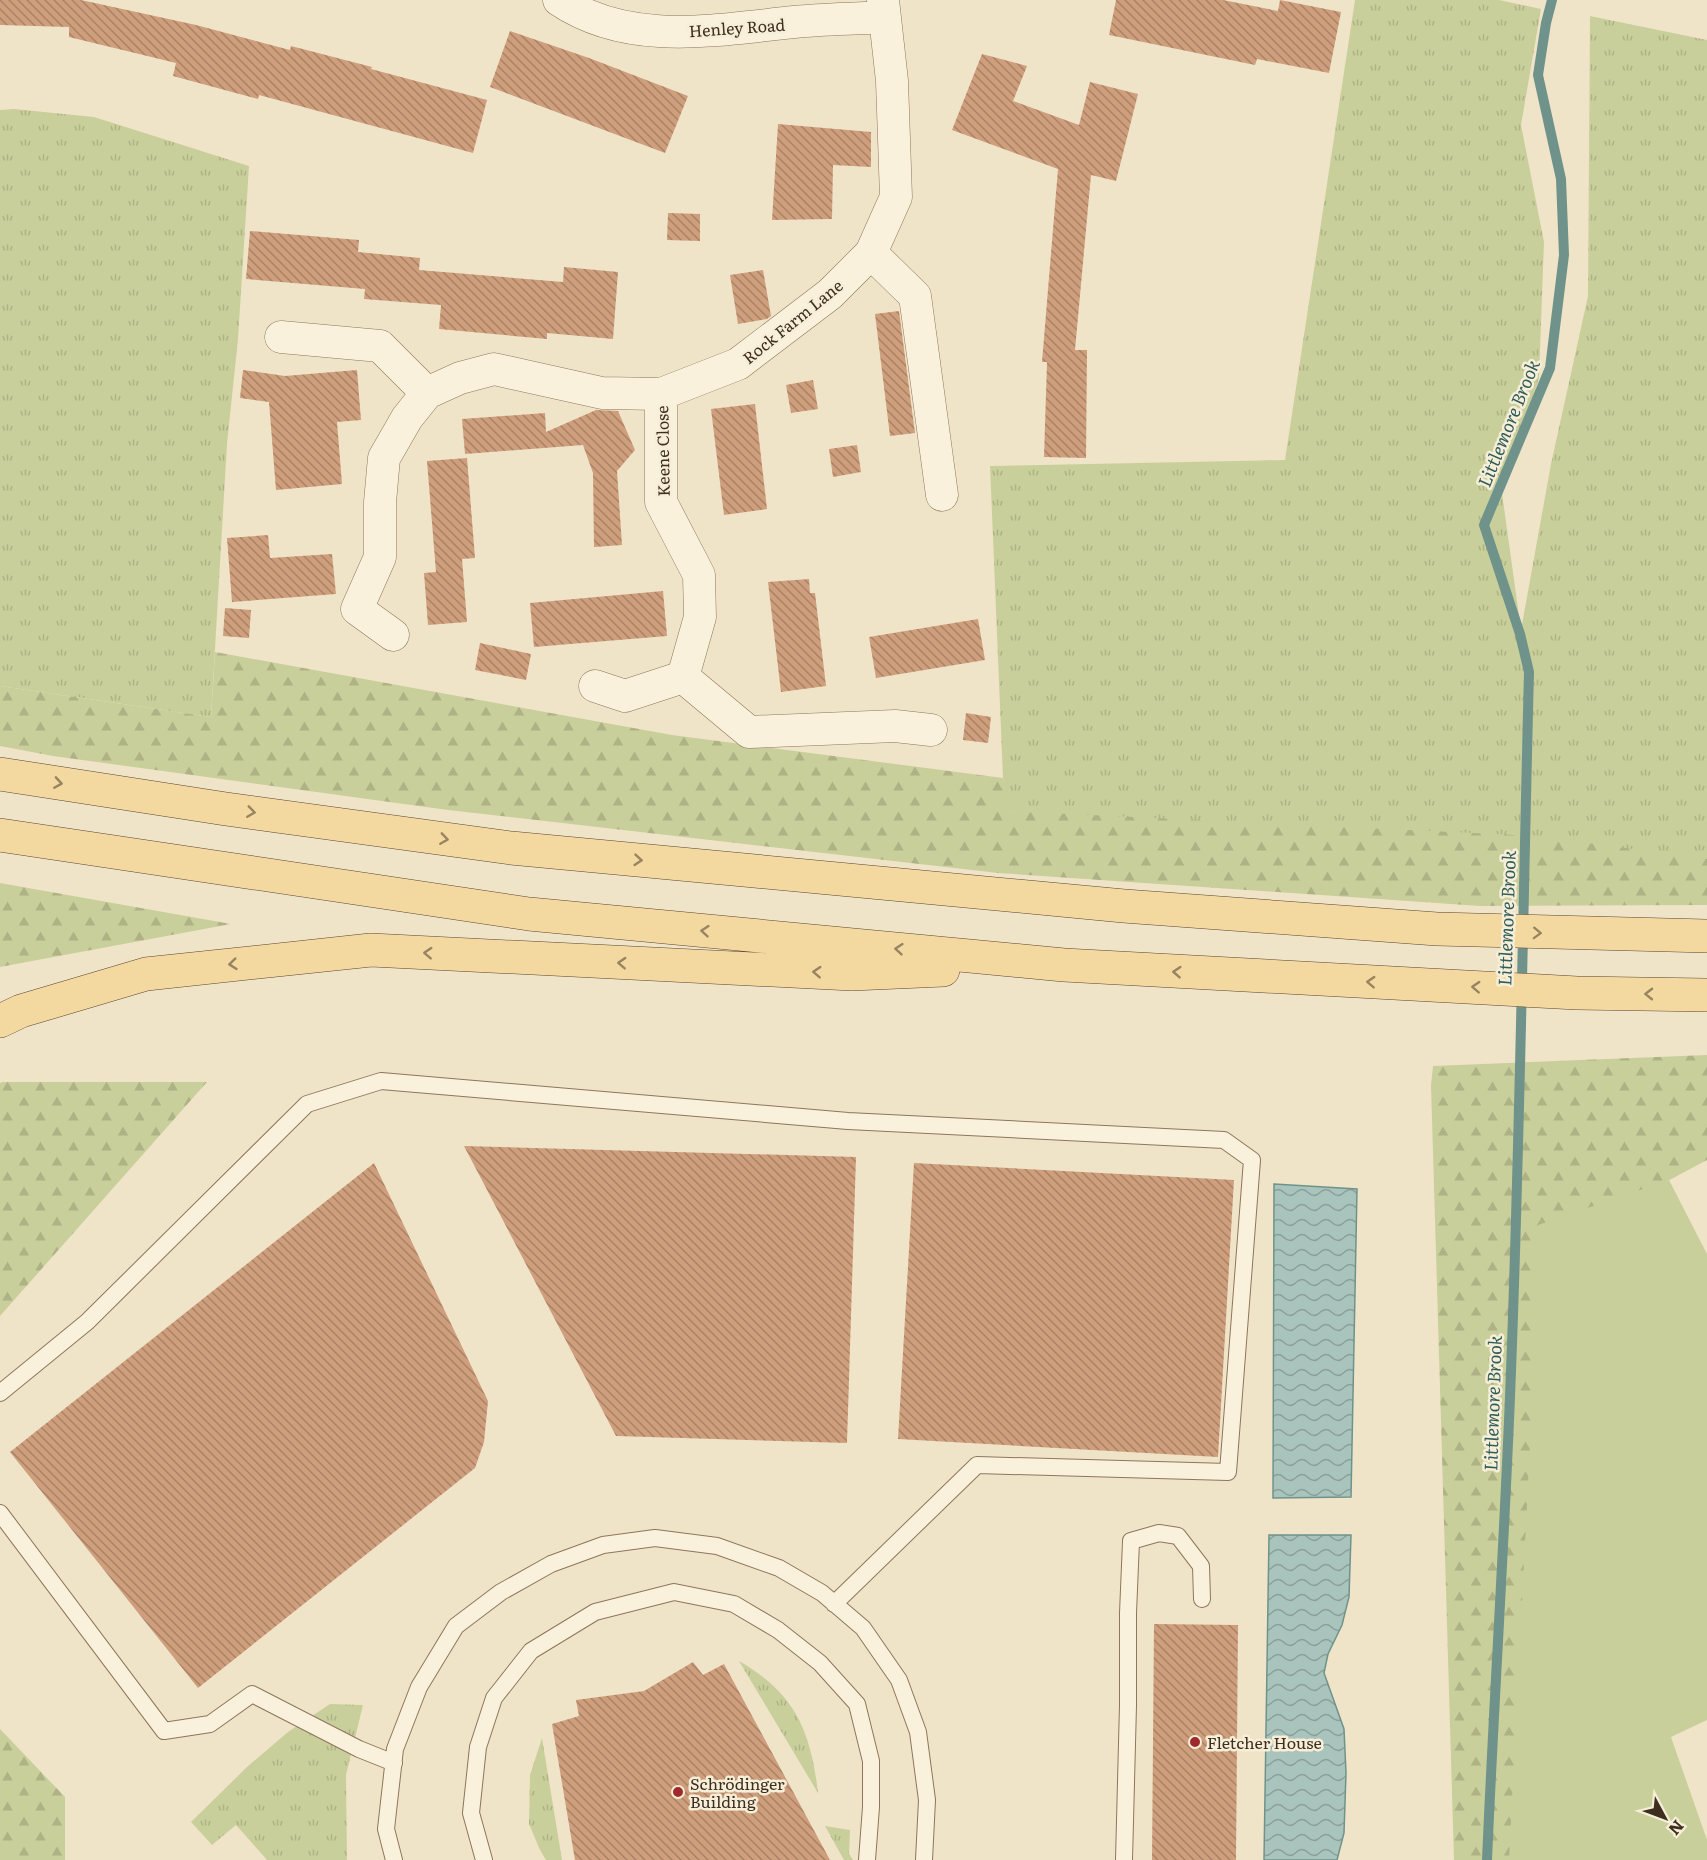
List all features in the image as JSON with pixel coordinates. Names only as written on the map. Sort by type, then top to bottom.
[{"type":"main road","points":[[0,774],[226,809],[511,848],[1124,906],[1437,929],[1707,936]]},
{"type":"main road","points":[[0,835],[529,914],[1064,965],[1576,993],[1707,995]]},
{"type":"main road","points":[[0,1021],[21,1011],[146,974],[371,950],[852,974],[1064,965]]},
{"type":"street","name":"Henley Road","points":[[559,0],[575,10],[620,27],[707,32],[796,22],[884,8]]},
{"type":"street","name":"Rock Farm Lane","points":[[393,635],[357,609],[380,556],[380,502],[384,458],[407,418],[427,393],[460,378],[494,369],[602,393],[661,394],[738,364],[830,294],[871,253],[896,197],[892,81],[884,8]]},
{"type":"street","points":[[871,253],[915,296],[942,495]]},
{"type":"street","points":[[281,337],[380,346],[427,393]]},
{"type":"street","name":"Keene Close","points":[[661,394],[661,502],[699,575],[700,617],[683,677]]},
{"type":"street","points":[[596,686],[625,696],[683,677],[749,732],[895,726],[931,730]]},
{"type":"lane","points":[[0,1393],[87,1322],[307,1104],[381,1081],[848,1122],[1224,1140],[1252,1160],[1228,1472],[977,1465],[834,1604]]},
{"type":"lane","points":[[0,1513],[164,1731],[210,1724],[252,1694],[359,1749],[394,1762]]},
{"type":"lane","points":[[1124,1860],[1131,1540],[1159,1533],[1178,1536],[1201,1566],[1202,1599]]},
{"type":"lane","points":[[394,1860],[386,1829],[395,1749],[419,1687],[456,1626],[501,1592],[551,1564],[603,1545],[655,1538],[717,1546],[779,1568],[822,1593],[863,1628],[899,1680],[918,1732],[927,1800],[924,1860]]},
{"type":"lane","points":[[484,1860],[471,1813],[478,1746],[494,1698],[531,1651],[595,1612],[674,1592],[734,1604],[778,1630],[820,1663],[857,1704],[870,1761],[871,1807],[867,1860]]},
{"type":"green space","points":[[1355,0],[1499,0],[1541,9],[1521,125],[1544,242],[1539,378],[1502,493],[1521,630],[1551,464],[1588,296],[1590,16],[1707,40],[1707,885],[1007,811],[1003,778],[990,466],[1285,460]]},
{"type":"green space","points":[[14,109],[94,117],[249,166],[238,339],[227,444],[211,717],[0,686],[0,110]]},
{"type":"green space","points":[[215,652],[672,735],[1003,778],[1008,811],[1536,836],[1707,859],[1707,905],[1480,906],[998,873],[448,810],[53,756],[0,746],[0,686],[211,717]]},
{"type":"green space","points":[[0,883],[231,924],[0,967]]},
{"type":"green space","points":[[1707,1055],[1707,1160],[1647,1192],[1549,1860],[1454,1860],[1431,1085],[1433,1066]]},
{"type":"green space","points":[[207,1082],[0,1316],[0,1083]]},
{"type":"green space","points":[[1669,1180],[1707,1254],[1707,1720],[1671,1737],[1707,1840],[1707,1860],[1509,1860],[1535,1345],[1538,1225]]},
{"type":"green space","points":[[739,1661],[774,1686],[797,1716],[811,1751],[818,1793]]},
{"type":"green space","points":[[330,1704],[363,1705],[346,1775],[347,1860],[267,1860],[236,1825],[212,1845],[191,1822],[247,1767],[288,1732]]},
{"type":"green space","points":[[0,1729],[65,1797],[65,1860],[0,1860]]},
{"type":"green space","points":[[542,1738],[562,1860],[546,1860],[529,1824],[530,1775]]},
{"type":"green space","points":[[825,1826],[850,1830],[849,1854],[853,1860],[844,1860]]},
{"type":"water","points":[[1274,1184],[1357,1189],[1351,1497],[1273,1498]]},
{"type":"water","points":[[1269,1535],[1351,1535],[1349,1597],[1342,1625],[1328,1654],[1324,1673],[1344,1729],[1346,1773],[1344,1833],[1337,1860],[1264,1860]]},
{"type":"building","points":[[0,0],[81,0],[196,25],[290,50],[291,46],[487,100],[473,153],[259,95],[258,99],[173,76],[176,63],[69,37],[69,27],[0,25]]},
{"type":"building","points":[[1116,0],[1223,0],[1278,11],[1280,0],[1341,12],[1329,73],[1257,59],[1255,65],[1109,35]]},
{"type":"building","points":[[510,31],[688,96],[665,153],[490,87]]},
{"type":"building","points":[[982,54],[1027,66],[1013,101],[1079,125],[1090,82],[1138,94],[1116,181],[1091,175],[1075,350],[1087,350],[1086,458],[1044,457],[1047,362],[1042,362],[1058,169],[952,130]]},
{"type":"building","points":[[778,124],[871,132],[871,167],[833,165],[832,219],[772,220]]},
{"type":"building","points":[[668,213],[700,214],[700,241],[667,240]]},
{"type":"building","points":[[250,231],[359,240],[358,252],[420,258],[419,270],[563,282],[564,267],[618,272],[613,339],[547,333],[547,339],[439,329],[441,305],[364,299],[365,289],[246,279]]},
{"type":"building","points":[[763,270],[771,316],[767,319],[738,324],[730,275]]},
{"type":"building","points":[[899,311],[915,433],[890,436],[875,314]]},
{"type":"building","points":[[243,370],[285,376],[357,370],[361,420],[337,422],[342,484],[276,490],[269,402],[240,398]]},
{"type":"building","points":[[813,380],[818,409],[791,413],[786,385]]},
{"type":"building","points":[[755,404],[767,509],[724,515],[711,409]]},
{"type":"building","points":[[596,410],[618,411],[635,450],[617,471],[622,545],[594,547],[593,473],[583,445],[465,454],[462,419],[545,413],[546,432]]},
{"type":"building","points":[[857,445],[861,472],[833,477],[829,449]]},
{"type":"building","points":[[467,458],[475,558],[462,559],[467,622],[428,625],[424,573],[436,572],[427,461]]},
{"type":"building","points":[[268,535],[270,558],[332,554],[336,594],[232,602],[227,538]]},
{"type":"building","points":[[809,579],[810,593],[815,593],[826,686],[781,692],[768,582]]},
{"type":"building","points":[[663,591],[667,636],[534,647],[530,603]]},
{"type":"building","points":[[225,608],[251,610],[249,638],[223,636]]},
{"type":"building","points":[[978,619],[985,660],[876,678],[869,637]]},
{"type":"building","points":[[480,643],[531,654],[526,680],[475,670]]},
{"type":"building","points":[[966,713],[991,717],[988,743],[963,740]]},
{"type":"building","points":[[464,1146],[856,1157],[847,1443],[616,1436]]},
{"type":"building","points":[[374,1163],[488,1401],[484,1442],[475,1468],[198,1688],[10,1452]]},
{"type":"building","points":[[914,1163],[1234,1180],[1218,1457],[898,1439]]},
{"type":"building","name":"Fletcher House","points":[[1154,1624],[1238,1625],[1236,1860],[1152,1860]]},
{"type":"building","name":"Schrödinger Building","points":[[693,1662],[703,1675],[724,1664],[830,1860],[575,1860],[552,1724],[579,1716],[576,1700],[644,1691]]},
{"type":"waterway","name":"Littlemore Brook","points":[[1487,1860],[1514,1284],[1529,672],[1520,634],[1484,525],[1550,368],[1564,255],[1561,179],[1538,75],[1552,0]]},
{"type":"place","name":"Fletcher House","points":[[1195,1742]]},
{"type":"place","name":"Schrödinger Building","points":[[678,1792]]}]
